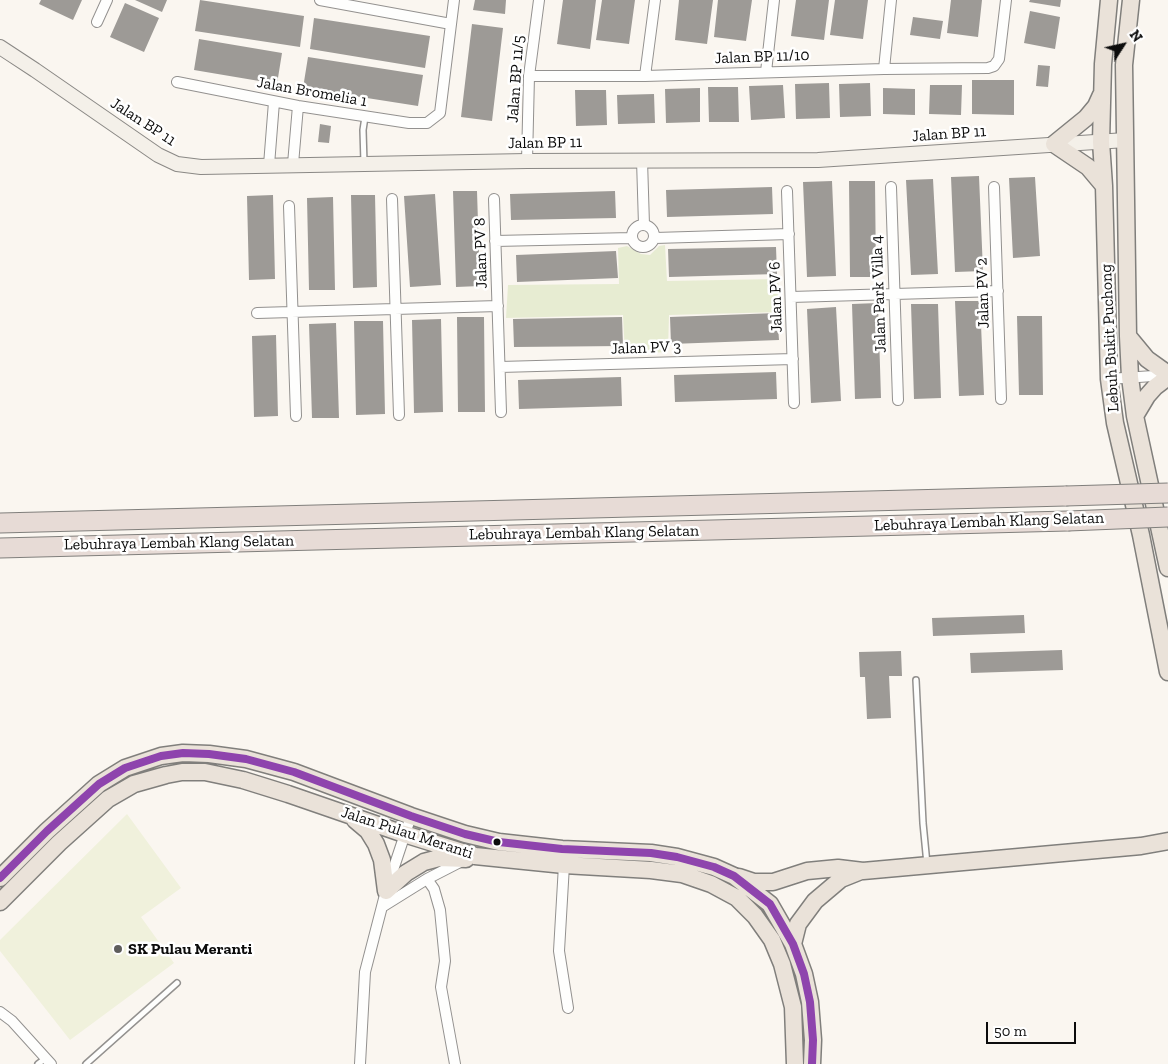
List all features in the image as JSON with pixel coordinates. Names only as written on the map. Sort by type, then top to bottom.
[{"type":"highway","name":"Lebuhraya Lembah Klang Selatan","points":[[0,523],[1168,493]]},
{"type":"highway","name":"Lebuhraya Lembah Klang Selatan","points":[[0,548],[1168,517]]},
{"type":"main road","name":"Lebuh Bukit Puchong","points":[[1109,0],[1103,64],[1101,142],[1104,186],[1109,379],[1116,423],[1141,535],[1168,672]]},
{"type":"main road","name":"Lebuh Bukit Puchong","points":[[1131,0],[1124,65],[1130,377],[1136,416],[1168,568]]},
{"type":"main road","points":[[1103,90],[1096,106],[1086,118],[1054,144],[1088,167],[1104,186]]},
{"type":"main road","points":[[1128,336],[1147,359],[1168,375],[1147,396],[1136,416]]},
{"type":"main road","name":"Jalan Pulau Meranti","points":[[0,878],[99,784],[125,768],[161,756],[183,753],[246,759],[294,772],[411,816],[465,834],[499,842],[562,849],[660,854],[677,857],[714,867],[734,876],[770,904],[793,944],[804,974],[810,1002],[812,1064]]},
{"type":"main road","name":"Jalan Pulau Meranti","points":[[0,902],[59,843],[108,799],[134,784],[166,775],[182,772],[205,772],[243,780],[348,814],[470,858],[651,870],[682,874],[711,884],[738,898],[756,916],[772,940],[782,964],[793,1007],[796,1045],[795,1064]]},
{"type":"main road","points":[[348,814],[368,831],[376,844],[382,860],[386,891]]},
{"type":"main road","points":[[1140,846],[1168,830]]},
{"type":"main road","points":[[734,876],[754,882],[774,882],[808,871],[838,868],[863,870],[1140,846],[1168,841]]},
{"type":"main road","points":[[386,891],[406,873],[424,862],[439,858],[470,858]]},
{"type":"main road","points":[[793,944],[798,924],[815,901],[842,879],[863,870]]},
{"type":"street","points":[[97,22],[107,0]]},
{"type":"street","points":[[320,0],[451,24],[454,0]]},
{"type":"street","name":"Jalan BP 11/5","points":[[526,161],[529,76],[539,0]]},
{"type":"street","points":[[646,76],[655,0]]},
{"type":"street","points":[[766,72],[774,0]]},
{"type":"street","points":[[884,69],[891,0]]},
{"type":"street","name":"Jalan BP 11/10","points":[[529,76],[646,76],[988,68],[994,66],[999,59],[1006,0]]},
{"type":"street","name":"Jalan Bromelia 1","points":[[177,82],[298,106],[409,123],[426,123],[440,113],[451,24]]},
{"type":"street","name":"Jalan BP 11","points":[[0,47],[158,155],[177,164],[201,167],[526,161],[818,160],[1126,140]]},
{"type":"street","points":[[269,166],[274,102]]},
{"type":"street","points":[[293,164],[298,106]]},
{"type":"street","points":[[642,160],[644,225]]},
{"type":"street","name":"Jalan PV 2","points":[[994,187],[1001,398]]},
{"type":"street","name":"Jalan Park Villa 4","points":[[891,188],[898,400]]},
{"type":"street","name":"Jalan PV 6","points":[[787,191],[794,403]]},
{"type":"street","points":[[392,199],[399,415]]},
{"type":"street","name":"Jalan PV 8","points":[[494,200],[501,412]]},
{"type":"street","points":[[289,206],[296,416]]},
{"type":"street","points":[[644,225],[651,228],[655,238],[652,244],[642,248],[635,244],[632,238],[635,228],[644,225]]},
{"type":"street","points":[[655,238],[789,234]]},
{"type":"street","points":[[496,241],[632,238]]},
{"type":"street","points":[[791,296],[998,291]]},
{"type":"street","name":"Jalan PV 8","points":[[258,313],[498,306]]},
{"type":"street","name":"Jalan PV 3","points":[[500,368],[793,360]]},
{"type":"street","points":[[1109,379],[1168,375]]},
{"type":"street","points":[[360,1064],[365,972],[386,891],[411,816]]},
{"type":"street","points":[[382,907],[427,879],[470,858]]},
{"type":"street","points":[[564,865],[559,951],[568,1008]]},
{"type":"street","points":[[427,879],[434,889],[440,910],[445,961],[441,987],[455,1064]]},
{"type":"street","points":[[0,1012],[12,1021],[45,1062]]},
{"type":"lane","points":[[364,164],[363,130],[365,117]]},
{"type":"lane","points":[[916,680],[923,823],[927,864]]},
{"type":"lane","points":[[86,1064],[177,983]]},
{"type":"green space","points":[[665,245],[667,281],[778,279],[780,312],[669,315],[668,352],[625,354],[623,315],[506,318],[508,285],[619,284],[618,248],[627,246],[641,254],[650,255],[659,246]]},
{"type":"green space","points":[[127,814],[181,888],[141,917],[174,963],[70,1040],[0,951],[0,940]]},
{"type":"building","points":[[41,0],[82,0],[73,20],[39,4]]},
{"type":"building","points":[[135,0],[167,0],[162,12]]},
{"type":"building","points":[[200,0],[304,16],[300,47],[195,31]]},
{"type":"building","points":[[475,0],[506,0],[505,14],[473,10]]},
{"type":"building","points":[[563,0],[596,0],[590,49],[557,44]]},
{"type":"building","points":[[602,0],[635,0],[629,44],[596,40]]},
{"type":"building","points":[[679,0],[713,0],[707,44],[675,40]]},
{"type":"building","points":[[718,0],[752,0],[746,41],[714,37]]},
{"type":"building","points":[[796,0],[829,0],[824,40],[791,36]]},
{"type":"building","points":[[835,0],[868,0],[863,39],[830,35]]},
{"type":"building","points":[[951,0],[982,0],[978,37],[947,33]]},
{"type":"building","points":[[1030,0],[1061,0],[1060,7],[1029,2]]},
{"type":"building","points":[[125,3],[159,18],[144,52],[110,37]]},
{"type":"building","points":[[1030,11],[1060,17],[1055,49],[1024,43]]},
{"type":"building","points":[[913,17],[943,21],[940,39],[910,35]]},
{"type":"building","points":[[314,18],[430,36],[425,68],[310,49]]},
{"type":"building","points":[[472,24],[503,28],[492,121],[461,117]]},
{"type":"building","points":[[199,39],[282,53],[277,84],[194,70]]},
{"type":"building","points":[[308,57],[423,75],[418,106],[303,88]]},
{"type":"building","points":[[1038,65],[1050,66],[1048,87],[1036,86]]},
{"type":"building","points":[[972,80],[1014,80],[1014,115],[972,114]]},
{"type":"building","points":[[829,83],[830,118],[796,119],[795,84]]},
{"type":"building","points":[[870,83],[871,116],[840,117],[839,84]]},
{"type":"building","points":[[783,85],[785,118],[751,120],[749,86]]},
{"type":"building","points":[[930,85],[962,85],[961,115],[929,114]]},
{"type":"building","points":[[708,87],[738,87],[739,122],[709,122]]},
{"type":"building","points":[[700,88],[700,122],[666,123],[665,89]]},
{"type":"building","points":[[883,88],[915,89],[915,115],[883,114]]},
{"type":"building","points":[[575,90],[606,90],[607,125],[576,126]]},
{"type":"building","points":[[654,94],[655,123],[618,124],[617,95]]},
{"type":"building","points":[[320,124],[331,126],[329,143],[318,142]]},
{"type":"building","points":[[979,176],[983,271],[955,272],[951,177]]},
{"type":"building","points":[[1035,177],[1040,256],[1013,258],[1009,178]]},
{"type":"building","points":[[933,179],[938,274],[911,275],[906,180]]},
{"type":"building","points":[[832,181],[836,276],[807,277],[803,182]]},
{"type":"building","points":[[849,181],[875,181],[876,277],[850,277]]},
{"type":"building","points":[[772,187],[773,214],[667,217],[666,190]]},
{"type":"building","points":[[453,191],[477,191],[480,286],[456,287]]},
{"type":"building","points":[[615,191],[616,218],[511,220],[510,194]]},
{"type":"building","points":[[435,194],[441,285],[410,287],[404,196]]},
{"type":"building","points":[[273,195],[275,279],[249,280],[247,196]]},
{"type":"building","points":[[351,195],[375,195],[377,287],[353,288]]},
{"type":"building","points":[[333,197],[335,290],[309,290],[307,198]]},
{"type":"building","points":[[776,247],[777,274],[669,277],[668,249]]},
{"type":"building","points":[[616,251],[618,278],[517,282],[516,255]]},
{"type":"building","points":[[955,301],[980,301],[984,395],[959,396]]},
{"type":"building","points":[[878,303],[881,398],[855,399],[852,304]]},
{"type":"building","points":[[911,304],[938,304],[941,398],[914,399]]},
{"type":"building","points":[[836,307],[841,401],[811,403],[807,309]]},
{"type":"building","points":[[777,313],[779,340],[671,344],[670,317]]},
{"type":"building","points":[[1017,316],[1042,316],[1043,395],[1019,395]]},
{"type":"building","points":[[457,317],[484,317],[485,412],[458,412]]},
{"type":"building","points":[[622,317],[623,346],[514,347],[513,319]]},
{"type":"building","points":[[441,319],[443,412],[414,413],[412,320]]},
{"type":"building","points":[[354,321],[383,321],[385,414],[356,415]]},
{"type":"building","points":[[336,323],[339,418],[312,418],[309,324]]},
{"type":"building","points":[[276,335],[278,416],[254,417],[252,336]]},
{"type":"building","points":[[776,372],[777,399],[675,402],[674,375]]},
{"type":"building","points":[[621,377],[622,406],[519,409],[518,380]]},
{"type":"building","points":[[1024,615],[1025,633],[933,636],[932,618]]},
{"type":"building","points":[[1062,650],[1063,670],[971,673],[970,653]]},
{"type":"building","points":[[901,651],[902,676],[889,676],[891,718],[867,719],[865,677],[860,677],[859,652]]},
{"type":"transit line","points":[[0,878],[47,831],[99,784],[125,768],[161,756],[183,753],[246,759],[294,772],[411,816],[465,834],[499,842],[562,849],[651,853],[677,857],[714,867],[734,876],[770,904],[793,944],[804,974],[810,1002],[813,1040],[812,1064]]},
{"type":"place","name":"SK Pulau Meranti","points":[[118,949]]}]
